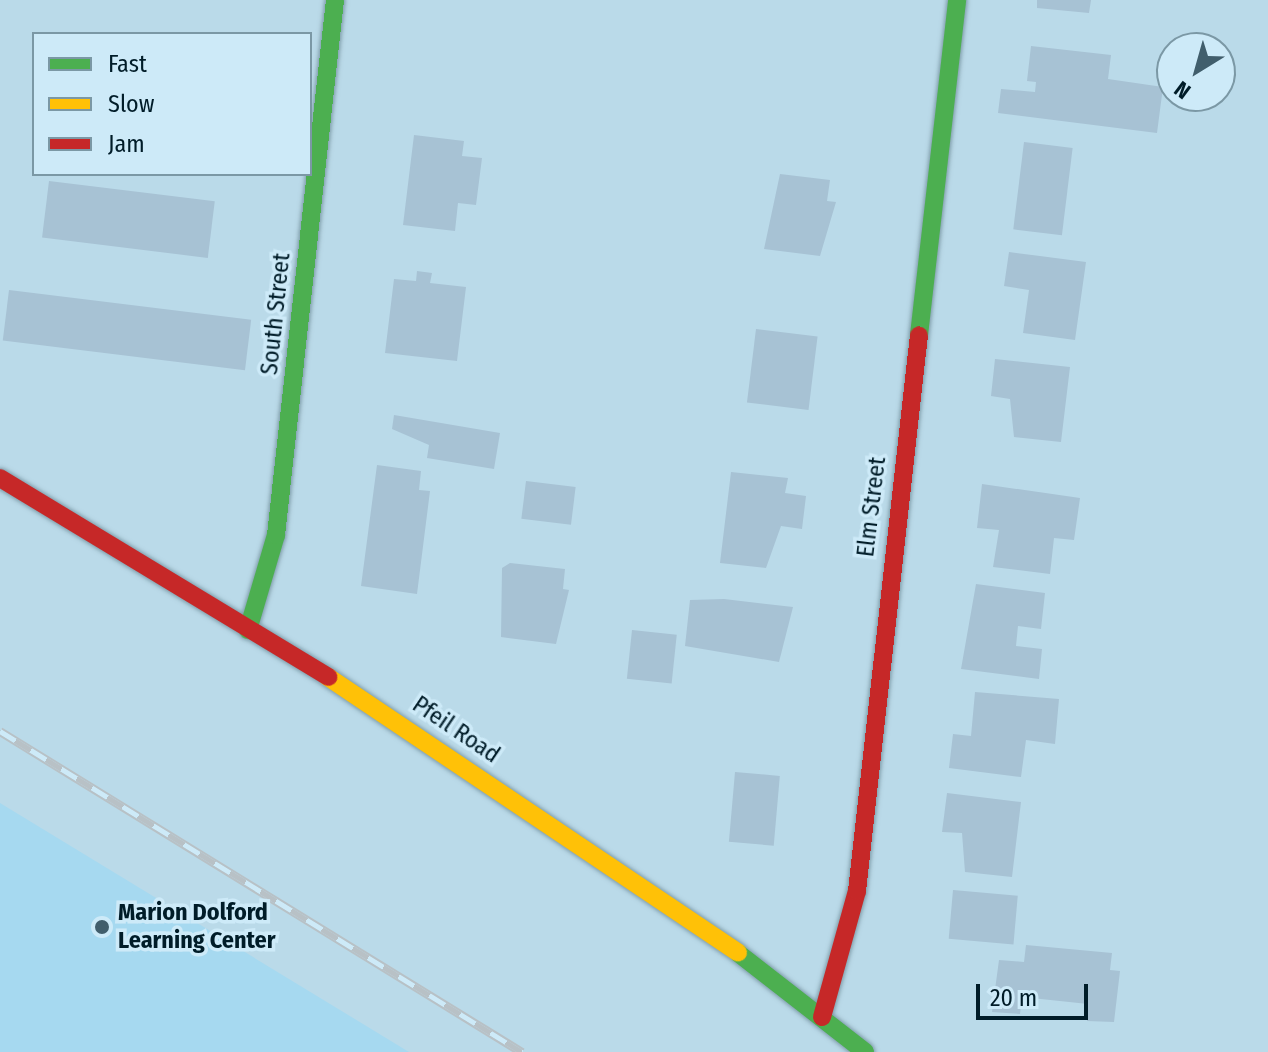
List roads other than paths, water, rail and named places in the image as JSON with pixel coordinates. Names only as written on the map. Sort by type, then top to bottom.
[{"type":"street","name":"South Street","points":[[248,630],[276,535],[335,0]]},
{"type":"street","name":"Elm Street","points":[[822,1017],[857,891],[957,0]]},
{"type":"street","name":"Pfeil Road","points":[[0,478],[410,728],[822,1017],[865,1052]]},
{"type":"railway","points":[[0,731],[522,1052]]},
{"type":"place","name":"Marion Dolford Learning Center","points":[[102,927]]}]
